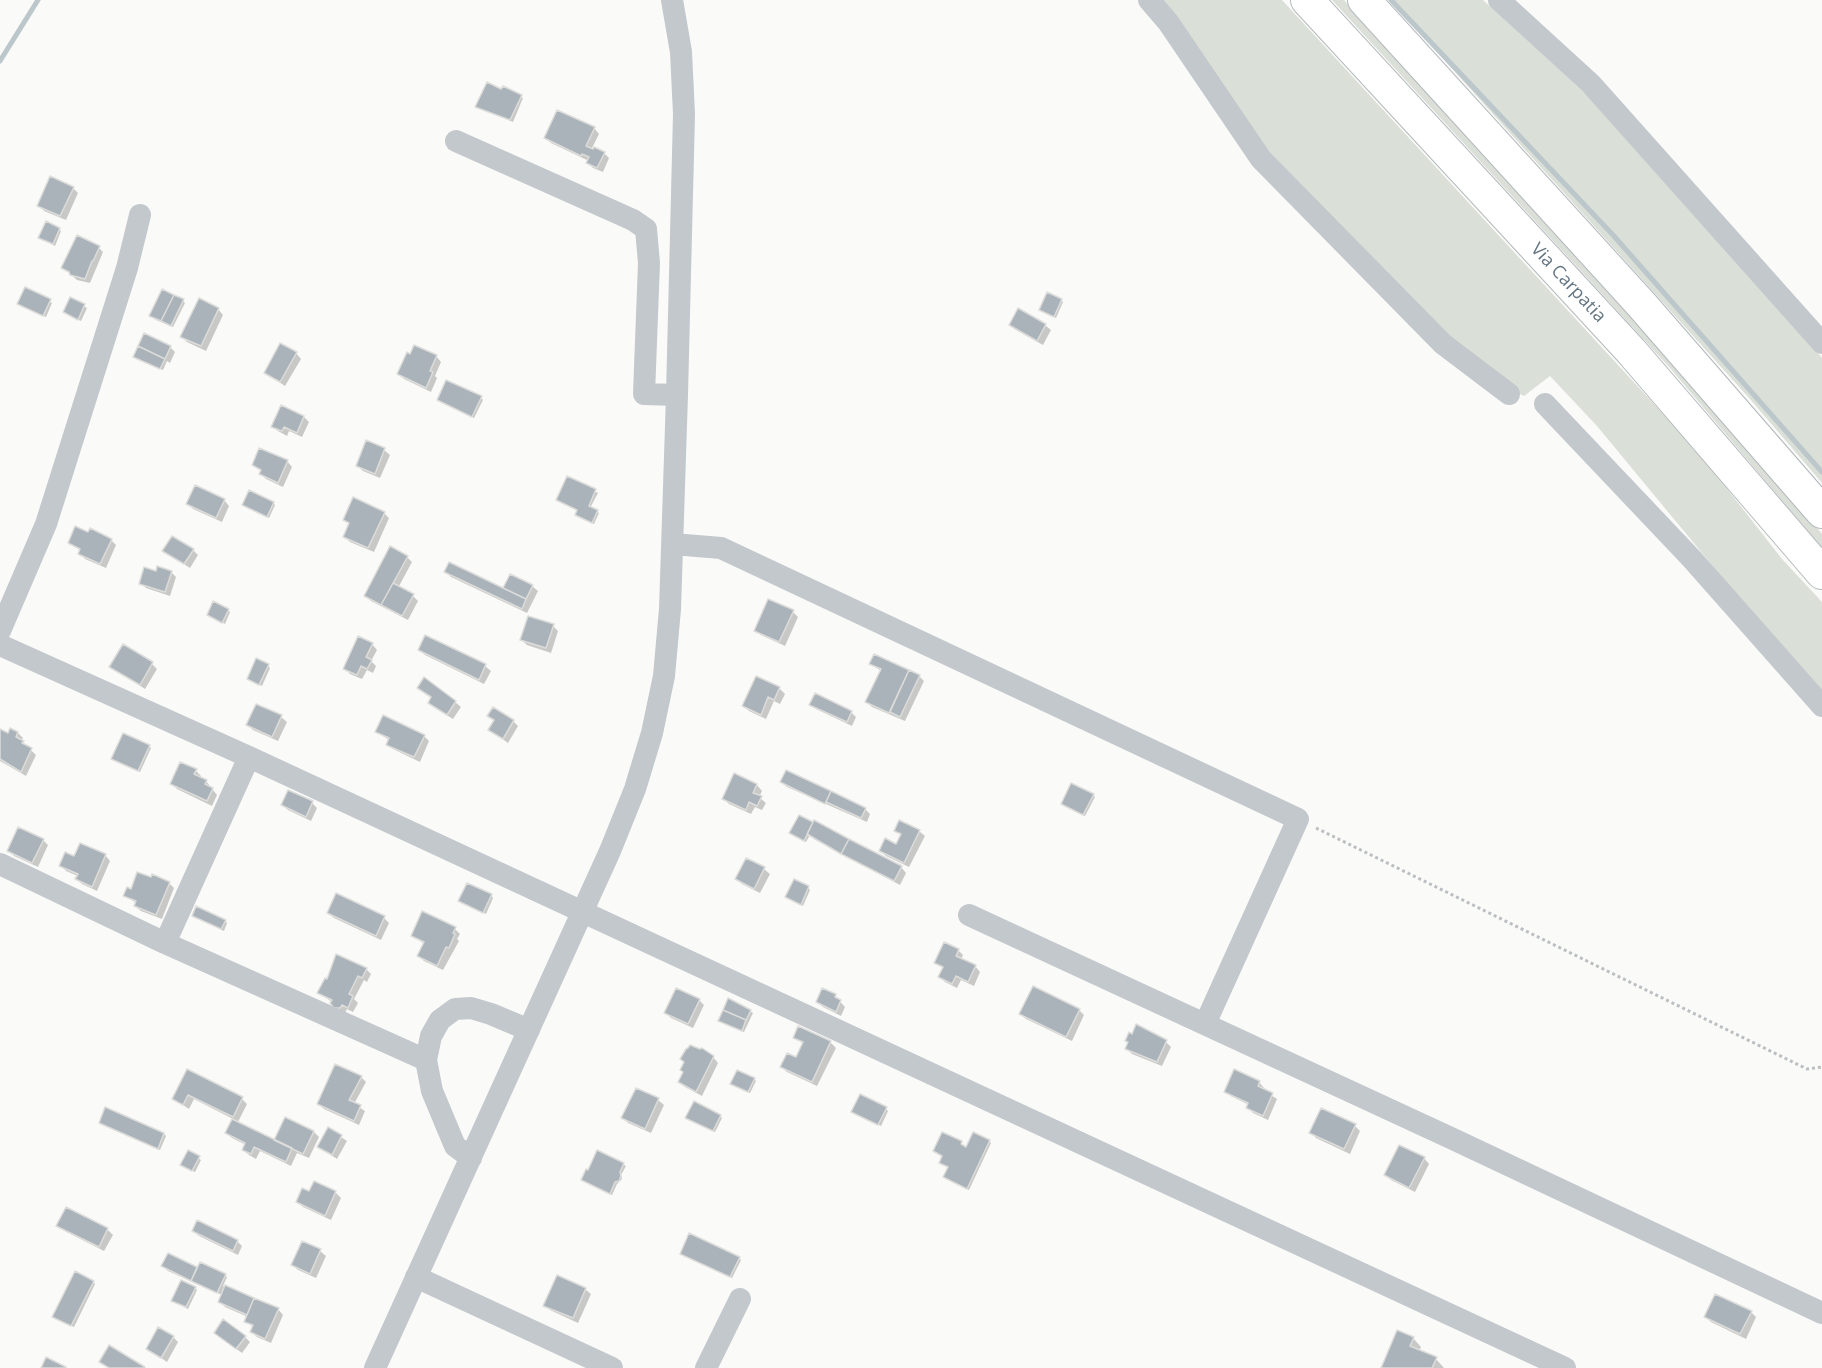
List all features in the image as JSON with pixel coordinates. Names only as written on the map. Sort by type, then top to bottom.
[{"type":"highway","name":"Via Carpatia","points":[[1307,0],[1631,351],[1822,573]]},
{"type":"highway","points":[[1364,0],[1641,304],[1822,512]]},
{"type":"street","points":[[375,1368],[583,912],[635,789],[652,733],[664,676],[670,609],[678,395],[684,114],[681,52],[672,0]]},
{"type":"street","points":[[1149,0],[1168,22],[1261,159],[1443,344],[1509,394]]},
{"type":"street","points":[[1499,0],[1591,84],[1822,343]]},
{"type":"street","points":[[456,141],[633,220],[646,229],[649,263],[644,394],[678,395]]},
{"type":"street","points":[[0,631],[46,524],[127,268],[140,215]]},
{"type":"street","points":[[1545,404],[1692,559],[1822,706]]},
{"type":"street","points":[[673,544],[721,548],[1298,819],[1205,1024]]},
{"type":"street","points":[[0,645],[249,757],[1565,1368]]},
{"type":"street","points":[[165,943],[249,757]]},
{"type":"street","points":[[0,864],[165,943],[426,1060]]},
{"type":"street","points":[[969,915],[1822,1313]]},
{"type":"street","points":[[471,1158],[455,1146],[432,1091],[426,1060],[430,1036],[440,1020],[455,1010],[471,1008],[529,1030]]},
{"type":"street","points":[[416,1277],[612,1368]]},
{"type":"street","points":[[706,1368],[740,1299]]},
{"type":"path","points":[[1298,819],[1807,1069],[1822,1067]]},
{"type":"shaded area","points":[[1160,0],[1282,0],[1699,453],[1782,559],[1822,602],[1822,691],[1774,640],[1597,426],[1550,376],[1524,396],[1506,387],[1457,350],[1264,152]]},
{"type":"shaded area","points":[[1332,0],[1344,0],[1499,166],[1799,506],[1822,534],[1822,548],[1670,368]]},
{"type":"shaded area","points":[[1390,0],[1483,0],[1589,97],[1773,296],[1822,358],[1822,483],[1750,399]]},
{"type":"building","points":[[487,82],[501,89],[503,86],[522,95],[510,120],[475,107]]},
{"type":"building","points":[[557,110],[595,127],[586,146],[605,152],[597,168],[586,163],[589,157],[582,154],[581,156],[544,138]]},
{"type":"building","points":[[50,176],[74,187],[60,216],[37,206]]},
{"type":"building","points":[[46,221],[60,228],[53,244],[38,238]]},
{"type":"building","points":[[77,235],[100,246],[85,279],[70,275],[61,268]]},
{"type":"building","points":[[25,287],[51,299],[43,316],[17,304]]},
{"type":"building","points":[[162,289],[174,295],[161,321],[149,316]]},
{"type":"building","points":[[1047,292],[1062,299],[1054,317],[1039,310]]},
{"type":"building","points":[[174,295],[184,299],[171,326],[161,321]]},
{"type":"building","points":[[70,297],[85,304],[78,320],[63,312]]},
{"type":"building","points":[[199,298],[219,308],[201,346],[180,337]]},
{"type":"building","points":[[1018,308],[1046,324],[1037,341],[1009,325]]},
{"type":"building","points":[[144,333],[171,346],[165,359],[138,346]]},
{"type":"building","points":[[280,343],[297,352],[280,382],[264,373]]},
{"type":"building","points":[[414,345],[437,355],[426,388],[397,374],[407,352],[410,354]]},
{"type":"building","points":[[138,346],[165,359],[160,369],[133,357]]},
{"type":"building","points":[[446,380],[482,396],[472,417],[437,400]]},
{"type":"building","points":[[281,405],[304,416],[297,433],[284,427],[282,431],[271,427]]},
{"type":"building","points":[[366,440],[385,448],[375,474],[356,466]]},
{"type":"building","points":[[259,448],[288,460],[278,483],[259,474],[261,470],[252,465]]},
{"type":"building","points":[[567,476],[596,489],[589,506],[598,510],[592,523],[575,515],[577,510],[556,500]]},
{"type":"building","points":[[195,485],[225,499],[216,518],[186,504]]},
{"type":"building","points":[[249,490],[274,502],[267,517],[242,505]]},
{"type":"building","points":[[353,497],[385,512],[368,548],[343,537],[349,523],[343,520]]},
{"type":"building","points":[[75,526],[88,532],[90,528],[112,539],[100,564],[78,554],[80,549],[68,543]]},
{"type":"building","points":[[172,536],[194,549],[184,564],[162,551]]},
{"type":"building","points":[[390,546],[408,556],[381,605],[364,596]]},
{"type":"building","points":[[449,562],[526,599],[522,609],[444,572]]},
{"type":"building","points":[[157,566],[172,571],[165,592],[139,584],[144,567],[156,571]]},
{"type":"building","points":[[510,574],[533,585],[526,599],[503,588]]},
{"type":"building","points":[[393,583],[414,594],[402,616],[381,605]]},
{"type":"building","points":[[768,599],[794,610],[779,642],[754,631]]},
{"type":"building","points":[[213,601],[229,609],[222,623],[207,615]]},
{"type":"building","points":[[528,616],[554,624],[546,648],[520,640]]},
{"type":"building","points":[[425,635],[486,664],[479,680],[418,650]]},
{"type":"building","points":[[358,636],[373,643],[366,657],[372,660],[367,669],[361,666],[357,675],[343,669]]},
{"type":"building","points":[[123,644],[153,662],[140,685],[109,667]]},
{"type":"building","points":[[874,654],[909,670],[889,713],[865,702],[881,669],[869,664]]},
{"type":"building","points":[[256,658],[269,664],[259,685],[247,679]]},
{"type":"building","points":[[909,670],[920,675],[900,717],[890,712]]},
{"type":"building","points":[[756,676],[780,687],[774,700],[768,697],[761,715],[742,706]]},
{"type":"building","points":[[424,677],[456,701],[447,715],[428,703],[431,697],[417,688]]},
{"type":"building","points":[[815,693],[852,711],[847,722],[809,705]]},
{"type":"building","points":[[256,704],[282,715],[272,737],[246,725]]},
{"type":"building","points":[[493,707],[514,720],[503,739],[488,730],[494,720],[487,716]]},
{"type":"building","points":[[383,715],[425,735],[414,757],[386,745],[389,738],[375,732]]},
{"type":"building","points":[[10,728],[18,732],[16,737],[24,741],[22,743],[32,748],[21,772],[0,759],[0,729],[8,733]]},
{"type":"building","points":[[123,733],[150,745],[138,771],[111,759]]},
{"type":"building","points":[[180,762],[197,769],[194,774],[207,780],[205,784],[213,788],[207,801],[170,784]]},
{"type":"building","points":[[786,770],[831,791],[825,804],[780,782]]},
{"type":"building","points":[[734,773],[757,784],[753,793],[762,796],[757,806],[749,802],[746,810],[722,799]]},
{"type":"building","points":[[1071,783],[1094,794],[1083,815],[1061,804]]},
{"type":"building","points":[[288,790],[313,801],[306,817],[281,805]]},
{"type":"building","points":[[831,791],[866,808],[861,818],[826,802]]},
{"type":"building","points":[[799,815],[813,822],[804,841],[789,833]]},
{"type":"building","points":[[814,820],[849,839],[841,854],[807,834]]},
{"type":"building","points":[[899,820],[920,830],[904,863],[879,851],[885,838],[896,844],[901,834],[894,831]]},
{"type":"building","points":[[18,827],[44,839],[32,863],[7,851]]},
{"type":"building","points":[[849,839],[902,866],[894,881],[841,854]]},
{"type":"building","points":[[80,843],[106,854],[92,887],[75,879],[78,874],[59,866],[65,852],[74,856]]},
{"type":"building","points":[[746,858],[765,867],[754,889],[735,879]]},
{"type":"building","points":[[137,872],[151,877],[152,874],[170,882],[156,915],[134,906],[136,901],[123,896],[127,887],[131,889]]},
{"type":"building","points":[[794,879],[809,886],[801,905],[785,897]]},
{"type":"building","points":[[467,883],[492,894],[483,913],[458,901]]},
{"type":"building","points":[[336,893],[385,916],[376,936],[327,913]]},
{"type":"building","points":[[196,906],[226,920],[221,929],[192,916]]},
{"type":"building","points":[[422,911],[456,927],[449,948],[446,947],[437,966],[417,956],[424,942],[411,936]]},
{"type":"building","points":[[944,942],[959,949],[956,956],[976,965],[968,982],[956,976],[952,984],[938,977],[943,967],[934,963]]},
{"type":"building","points":[[336,954],[367,968],[362,978],[358,976],[349,994],[353,996],[348,1008],[342,1005],[340,1008],[334,1008],[330,1003],[332,1000],[317,993],[325,978],[327,979]]},
{"type":"building","points":[[1033,986],[1080,1009],[1066,1037],[1019,1014]]},
{"type":"building","points":[[676,988],[700,999],[688,1024],[664,1013]]},
{"type":"building","points":[[822,988],[836,994],[835,997],[841,1000],[836,1012],[816,1002]]},
{"type":"building","points":[[728,998],[751,1010],[746,1020],[723,1010]]},
{"type":"building","points":[[723,1010],[746,1020],[742,1031],[718,1021]]},
{"type":"building","points":[[1136,1024],[1167,1040],[1157,1062],[1125,1049],[1128,1042],[1125,1041],[1129,1032],[1132,1034]]},
{"type":"building","points":[[798,1026],[831,1041],[812,1082],[780,1067],[787,1053],[796,1057],[803,1042],[793,1038]]},
{"type":"building","points":[[690,1045],[702,1048],[714,1056],[696,1092],[678,1082],[683,1072],[680,1070],[684,1062],[680,1059]]},
{"type":"building","points":[[335,1064],[362,1076],[349,1100],[361,1105],[354,1121],[317,1104]]},
{"type":"building","points":[[187,1069],[243,1097],[233,1117],[188,1095],[183,1105],[172,1099]]},
{"type":"building","points":[[1234,1069],[1260,1081],[1258,1086],[1273,1093],[1263,1116],[1246,1108],[1248,1103],[1224,1092]]},
{"type":"building","points":[[737,1070],[755,1078],[748,1092],[730,1084]]},
{"type":"building","points":[[636,1088],[659,1098],[645,1129],[621,1118]]},
{"type":"building","points":[[860,1094],[887,1107],[878,1125],[851,1112]]},
{"type":"building","points":[[694,1101],[721,1115],[713,1131],[685,1118]]},
{"type":"building","points":[[105,1107],[164,1133],[158,1149],[99,1123]]},
{"type":"building","points":[[1321,1108],[1356,1124],[1344,1149],[1309,1133]]},
{"type":"building","points":[[285,1117],[314,1131],[303,1154],[274,1140]]},
{"type":"building","points":[[232,1119],[292,1148],[286,1162],[254,1147],[251,1154],[242,1150],[245,1143],[225,1133]]},
{"type":"building","points":[[328,1127],[342,1135],[332,1155],[317,1147]]},
{"type":"building","points":[[942,1132],[962,1141],[961,1144],[966,1147],[973,1132],[990,1140],[967,1189],[943,1177],[948,1167],[939,1163],[942,1156],[933,1151]]},
{"type":"building","points":[[1399,1145],[1425,1157],[1409,1188],[1384,1175]]},
{"type":"building","points":[[188,1150],[200,1156],[192,1171],[180,1165]]},
{"type":"building","points":[[597,1150],[624,1163],[619,1181],[615,1182],[610,1194],[581,1180]]},
{"type":"building","points":[[314,1181],[336,1191],[325,1216],[296,1202],[302,1188],[309,1191]]},
{"type":"building","points":[[66,1207],[108,1228],[99,1247],[56,1226]]},
{"type":"building","points":[[197,1220],[238,1240],[233,1251],[192,1231]]},
{"type":"building","points":[[689,1233],[740,1257],[730,1277],[680,1254]]},
{"type":"building","points":[[302,1241],[321,1249],[310,1274],[291,1265]]},
{"type":"building","points":[[168,1253],[197,1267],[191,1281],[161,1266]]},
{"type":"building","points":[[200,1262],[226,1274],[217,1293],[191,1281]]},
{"type":"building","points":[[75,1271],[94,1281],[71,1326],[52,1317]]},
{"type":"building","points":[[557,1275],[586,1288],[573,1318],[543,1306]]},
{"type":"building","points":[[181,1280],[196,1287],[186,1307],[171,1301]]},
{"type":"building","points":[[225,1285],[254,1298],[247,1315],[218,1302]]},
{"type":"building","points":[[1715,1294],[1752,1311],[1740,1334],[1704,1317]]},
{"type":"building","points":[[254,1298],[279,1308],[265,1339],[250,1332],[253,1325],[244,1322]]},
{"type":"building","points":[[223,1319],[246,1336],[236,1349],[214,1333]]},
{"type":"building","points":[[158,1327],[174,1336],[161,1358],[146,1349]]},
{"type":"building","points":[[1397,1330],[1414,1337],[1410,1346],[1437,1357],[1432,1368],[1381,1368]]},
{"type":"building","points":[[109,1345],[145,1367],[109,1368],[99,1362]]},
{"type":"building","points":[[46,1357],[66,1367],[66,1368],[41,1368]]},
{"type":"waterway","points":[[0,61],[38,0]]},
{"type":"waterway","points":[[1391,0],[1613,235],[1822,472]]}]
